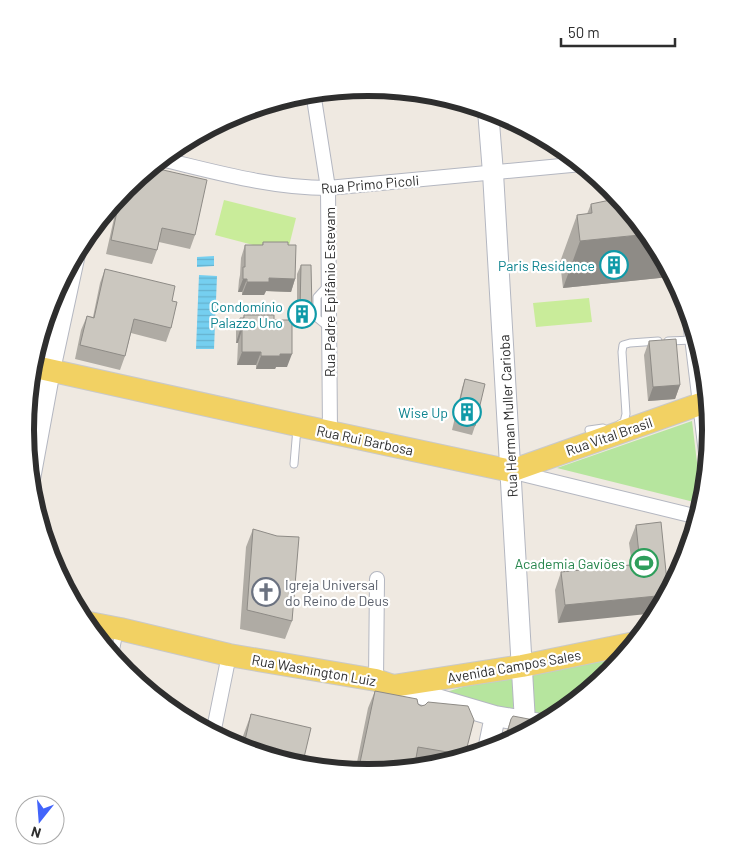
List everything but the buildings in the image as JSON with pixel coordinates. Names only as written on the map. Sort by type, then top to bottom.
[{"type":"main road","name":"Rua Rui Barbosa","points":[[41,368],[297,426],[511,471]]},
{"type":"main road","name":"Rua Vital Brasil","points":[[511,471],[702,405]]},
{"type":"main road","name":"Rua Washington Luiz","points":[[96,624],[229,655],[385,683]]},
{"type":"main road","name":"Avenida Campos Sales","points":[[385,683],[522,666],[623,646]]},
{"type":"street","name":"Rua Padre Epifânio Estevam","points":[[314,100],[328,188],[330,432]]},
{"type":"street","name":"Rua Herman Muller Carioba","points":[[489,118],[522,666],[533,720]]},
{"type":"street","name":"Rua Primo Picoli","points":[[171,160],[249,180],[307,188],[328,188],[571,165]]},
{"type":"street","points":[[34,439],[41,368],[64,291]]},
{"type":"street","name":"Rua Rui Barbosa","points":[[511,471],[691,515]]},
{"type":"street","points":[[377,579],[385,683]]},
{"type":"street","points":[[214,727],[229,655]]},
{"type":"street","name":"Rua Washington Luiz","points":[[385,683],[422,699],[529,722]]},
{"type":"street","points":[[490,741],[495,716]]},
{"type":"lane","points":[[590,430],[619,425],[624,422],[626,414],[623,345],[689,336]]},
{"type":"lane","points":[[294,464],[297,426]]},
{"type":"lane","points":[[116,649],[120,629]]},
{"type":"green space","points":[[224,200],[296,218],[287,254],[215,235]]},
{"type":"green space","points":[[589,298],[592,322],[536,327],[533,303]]},
{"type":"green space","points":[[692,421],[699,476],[694,502],[557,468]]},
{"type":"green space","points":[[612,658],[571,695],[534,719],[531,719],[530,675]]},
{"type":"green space","points":[[513,672],[513,713],[446,692]]},
{"type":"water","points":[[214,256],[214,266],[197,267],[197,257]]},
{"type":"water","points":[[199,275],[217,276],[214,349],[196,349]]},
{"type":"place","name":"Paris Residence","points":[[614,265]]},
{"type":"place","name":"Condomínio Palazzo Uno","points":[[302,314]]},
{"type":"place","name":"Wise Up","points":[[467,412]]},
{"type":"place","name":"Academia Gaviões","points":[[644,563]]},
{"type":"place","name":"Igreja Universal do Reino de Deus","points":[[266,592]]}]
